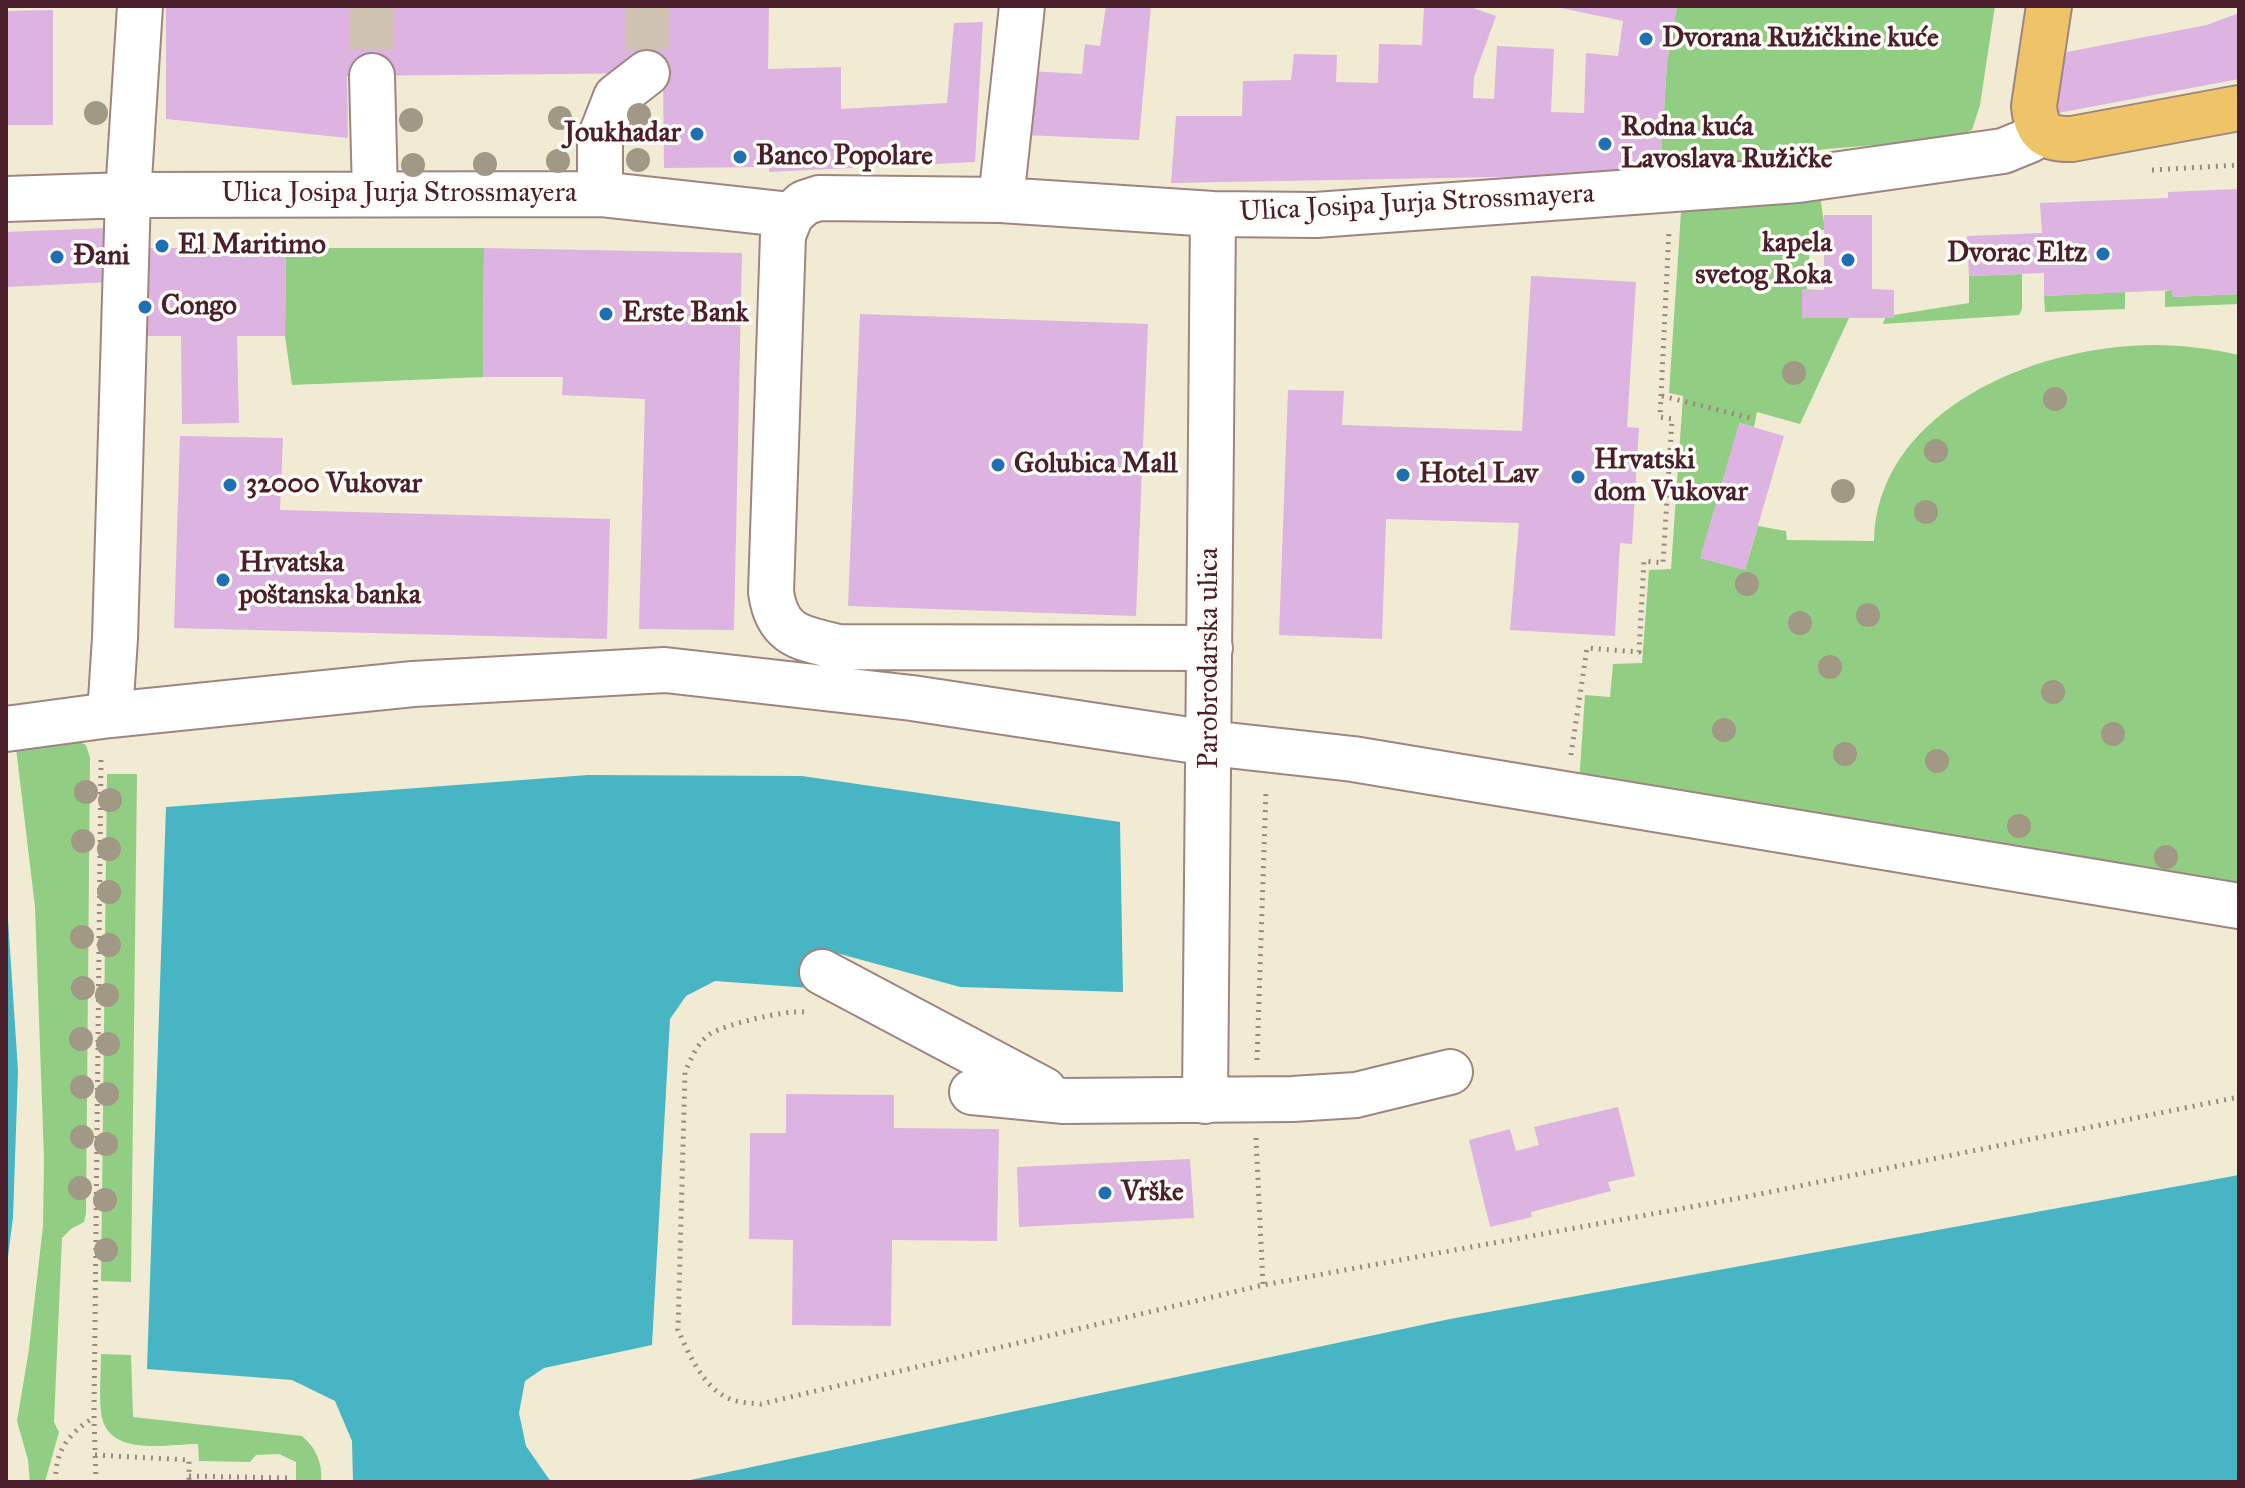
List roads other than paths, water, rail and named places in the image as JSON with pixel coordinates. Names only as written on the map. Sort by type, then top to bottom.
[{"type":"main road","points":[[2049,6],[2034,106],[2035,122],[2039,131],[2046,136],[2072,139],[2239,108]]},
{"type":"street","points":[[110,715],[128,195],[140,6]]},
{"type":"street","points":[[1001,200],[1022,6]]},
{"type":"street","points":[[600,194],[600,138],[616,97],[647,73]]},
{"type":"street","points":[[372,76],[375,194]]},
{"type":"street","name":"Ulica Josipa Jurja Strossmayera","points":[[6,199],[128,195],[600,194],[791,215],[804,203],[819,198],[1001,200],[1213,214],[1316,215],[1798,180],[2003,151],[2030,140],[2039,131]]},
{"type":"street","name":"Parobrodarska ulica","points":[[1205,1101],[1213,214]]},
{"type":"street","points":[[791,215],[783,235],[771,592],[773,612],[784,626],[803,639],[838,647],[1210,648]]},
{"type":"street","points":[[6,729],[110,715],[413,684],[665,670],[912,698],[1209,743],[1353,759],[2239,906]]},
{"type":"street","points":[[822,972],[1064,1101]]},
{"type":"street","points":[[972,1092],[1064,1101],[1255,1100],[1356,1095],[1450,1072]]},
{"type":"water","points":[[588,775],[802,776],[1120,822],[1123,992],[960,987],[833,952],[810,988],[715,981],[686,996],[670,1019],[652,1345],[544,1368],[525,1381],[519,1413],[526,1446],[551,1482],[353,1482],[352,1441],[335,1401],[292,1380],[147,1369],[166,807]]},
{"type":"water","points":[[6,889],[18,1071],[13,1218],[6,1272]]},
{"type":"water","points":[[2239,1175],[2239,1482],[681,1482],[1450,1319]]},
{"type":"tunnel","points":[[371,6],[372,76]]},
{"type":"tunnel","points":[[647,6],[647,73]]},
{"type":"place","name":"Dvorana Ružičkine kuće","points":[[1646,39]]},
{"type":"place","name":"Joukhadar","points":[[697,134]]},
{"type":"place","name":"Rodna kuća Lavoslava Ružičke","points":[[1605,144]]},
{"type":"place","name":"Banco Popolare","points":[[740,157]]},
{"type":"place","name":"El Maritimo","points":[[162,246]]},
{"type":"place","name":"Dvorac Eltz","points":[[2103,254]]},
{"type":"place","name":"Đani","points":[[57,257]]},
{"type":"place","name":"kapela svetog Roka","points":[[1848,260]]},
{"type":"place","name":"Congo","points":[[145,307]]},
{"type":"place","name":"Erste Bank","points":[[606,314]]},
{"type":"place","name":"Golubica Mall","points":[[998,465]]},
{"type":"place","name":"Hotel Lav","points":[[1403,475]]},
{"type":"place","name":"Hrvatski dom Vukovar","points":[[1578,477]]},
{"type":"place","name":"32000 Vukovar","points":[[230,485]]},
{"type":"place","name":"Hrvatska poštanska banka","points":[[223,580]]},
{"type":"place","name":"Vrške","points":[[1105,1193]]}]
